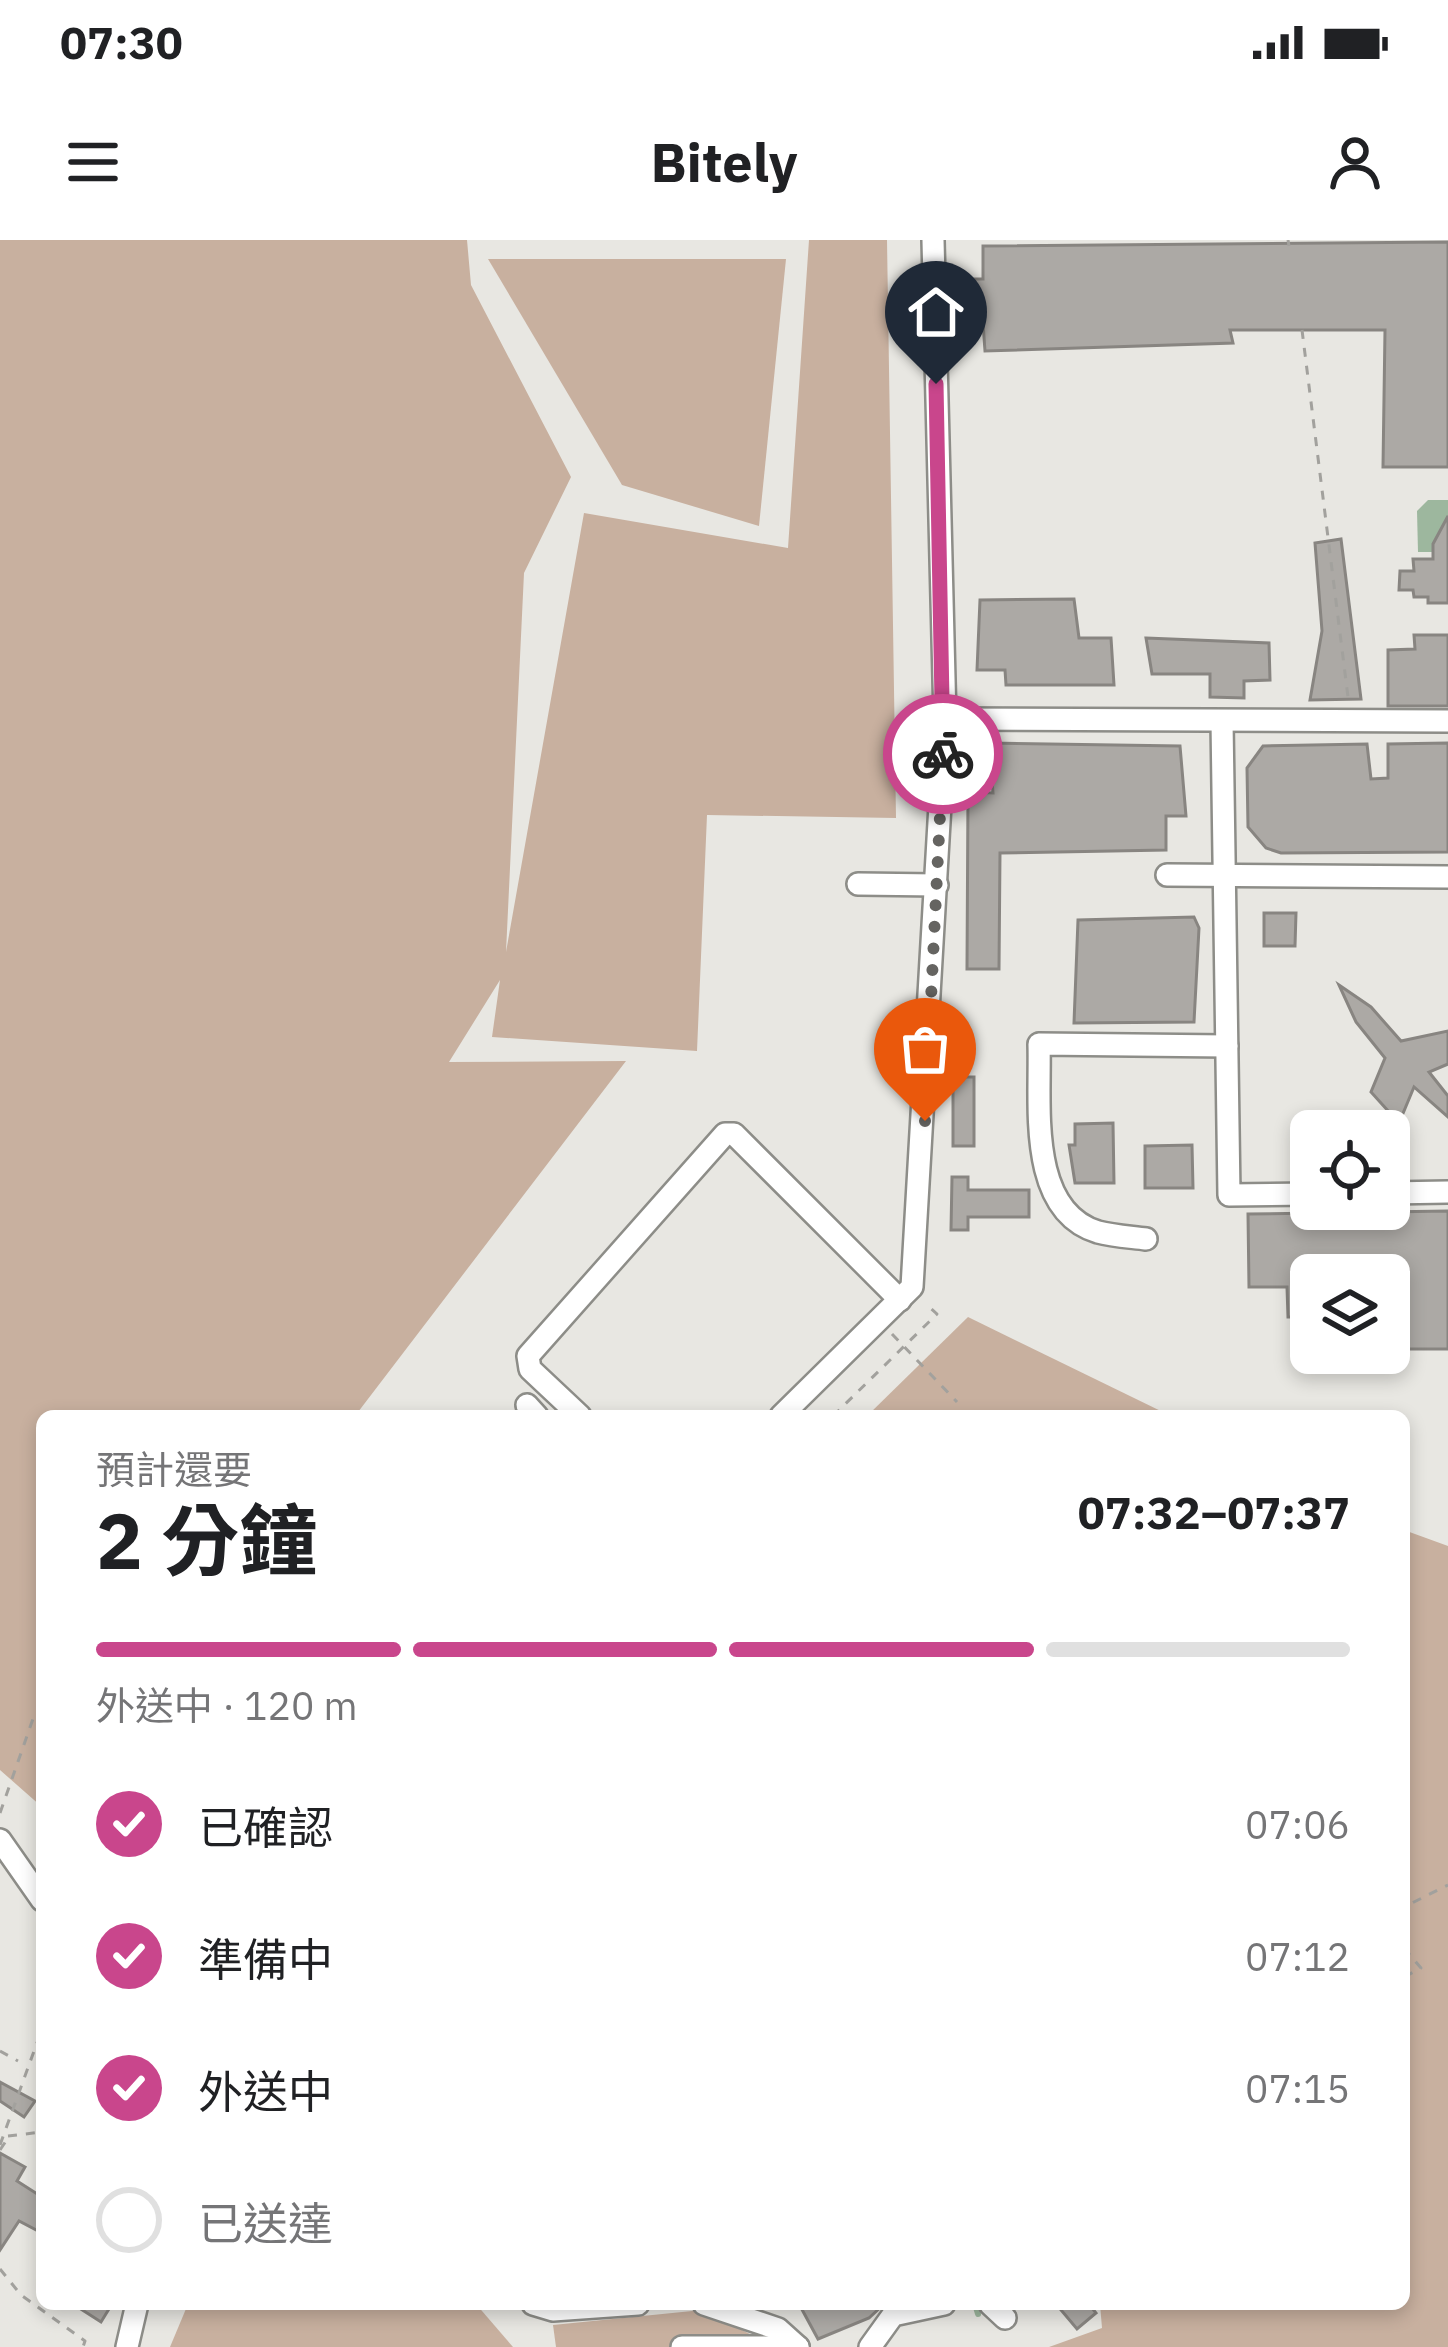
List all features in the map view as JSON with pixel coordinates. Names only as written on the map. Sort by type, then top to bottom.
[{"type":"street","points":[[787,1410],[901,1299],[937,886],[945,719],[933,240]]},
{"type":"street","points":[[945,719],[1448,721]]},
{"type":"street","points":[[1222,721],[1229,1195],[1290,1194]]},
{"type":"street","points":[[1167,875],[1448,877]]},
{"type":"street","points":[[858,884],[937,886]]},
{"type":"street","points":[[1146,1239],[1094,1231],[1061,1206],[1043,1161],[1039,1044],[1226,1046]]},
{"type":"street","points":[[574,1410],[530,1369],[528,1356],[725,1134],[734,1134],[901,1299]]},
{"type":"street","points":[[1410,1193],[1448,1192]]},
{"type":"street","points":[[0,1840],[36,1891]]},
{"type":"street","points":[[127,2347],[136,2310]]},
{"type":"street","points":[[722,2310],[774,2327],[798,2347]]},
{"type":"street","points":[[770,2310],[774,2327]]},
{"type":"street","points":[[870,2347],[893,2314],[913,2310]]},
{"type":"street","points":[[682,2347],[798,2347]]},
{"type":"path","points":[[1302,330],[1348,699]]},
{"type":"path","points":[[839,1410],[937,1314],[901,1299]]},
{"type":"path","points":[[904,1345],[957,1402]]},
{"type":"path","points":[[0,1813],[34,1715]]},
{"type":"path","points":[[1410,1904],[1448,1885]]},
{"type":"path","points":[[0,2148],[36,2048]]},
{"type":"path","points":[[0,2051],[18,2061]]},
{"type":"path","points":[[7,2137],[36,2133]]},
{"type":"path","points":[[0,2269],[36,2306]]},
{"type":"path","points":[[42,2310],[85,2341],[83,2347]]},
{"type":"shaded area","points":[[0,240],[467,240],[471,285],[571,477],[524,573],[506,952],[584,513],[788,548],[809,240],[887,240],[896,818],[707,815],[697,1051],[492,1037],[500,980],[449,1062],[626,1061],[360,1410],[36,1410],[36,1802],[0,1770]]},
{"type":"shaded area","points":[[488,259],[786,259],[759,526],[622,485]]},
{"type":"shaded area","points":[[1428,500],[1448,500],[1448,522],[1433,552],[1418,552],[1417,511]]},
{"type":"shaded area","points":[[968,1317],[1159,1410],[873,1410]]},
{"type":"shaded area","points":[[1410,1532],[1448,1546],[1448,2347],[1049,2347],[1102,2328],[1100,2310],[1410,2310]]},
{"type":"shaded area","points":[[185,2310],[481,2310],[513,2347],[170,2347]]},
{"type":"shaded area","points":[[702,2310],[776,2347],[556,2347],[553,2325]]},
{"type":"building","points":[[1448,242],[1448,467],[1383,467],[1385,330],[1230,330],[1233,343],[985,351],[983,323],[969,322],[967,279],[983,279],[983,246]]},
{"type":"building","points":[[1448,516],[1448,603],[1428,603],[1428,597],[1414,597],[1413,590],[1399,590],[1400,571],[1414,571],[1413,559],[1433,559],[1433,544]]},
{"type":"building","points":[[1341,539],[1361,699],[1310,700],[1322,631],[1315,543]]},
{"type":"building","points":[[1074,599],[1079,638],[1111,638],[1114,685],[1006,685],[1005,670],[977,670],[980,600]]},
{"type":"building","points":[[1414,635],[1448,635],[1448,706],[1388,706],[1388,650],[1415,649]]},
{"type":"building","points":[[1146,638],[1269,643],[1270,680],[1244,681],[1244,698],[1210,697],[1210,674],[1152,674]]},
{"type":"building","points":[[989,743],[1180,746],[1186,816],[1166,816],[1166,850],[1000,853],[999,969],[967,969],[968,792],[993,793]]},
{"type":"building","points":[[1448,743],[1448,852],[1281,853],[1266,848],[1248,827],[1247,768],[1263,746],[1367,744],[1371,779],[1388,778],[1388,744]]},
{"type":"building","points":[[1264,913],[1296,913],[1295,946],[1264,946]]},
{"type":"building","points":[[1194,917],[1199,928],[1194,1022],[1074,1023],[1078,920]]},
{"type":"building","points":[[1339,985],[1371,1007],[1401,1041],[1448,1031],[1448,1064],[1429,1072],[1448,1096],[1448,1117],[1414,1087],[1404,1110],[1387,1110],[1371,1092],[1385,1058],[1356,1022]]},
{"type":"building","points":[[953,1077],[974,1077],[974,1146],[953,1146]]},
{"type":"building","points":[[1113,1123],[1114,1183],[1075,1183],[1069,1145],[1075,1145],[1075,1124]]},
{"type":"building","points":[[1192,1145],[1193,1188],[1145,1188],[1145,1146]]},
{"type":"building","points":[[952,1177],[968,1177],[968,1190],[1029,1190],[1029,1217],[968,1217],[968,1230],[951,1230]]},
{"type":"building","points":[[1448,1211],[1448,1349],[1410,1349],[1410,1254],[1290,1254],[1290,1317],[1287,1287],[1249,1287],[1248,1214],[1290,1213],[1290,1230],[1410,1230],[1410,1212]]},
{"type":"building","points":[[0,2082],[35,2101],[24,2117],[0,2101]]},
{"type":"building","points":[[0,2153],[25,2167],[17,2181],[36,2193],[36,2230],[19,2221],[0,2250]]},
{"type":"building","points":[[82,2310],[108,2310],[101,2322]]},
{"type":"building","points":[[802,2310],[878,2310],[869,2318],[818,2339]]},
{"type":"building","points":[[1061,2310],[1094,2310],[1096,2313],[1077,2329]]},
{"type":"waterway","points":[[977,2310],[978,2314]]},
{"type":"way so far","points":[[925,1121],[943,754]]},
{"type":"route","points":[[936,384],[943,754]]}]
